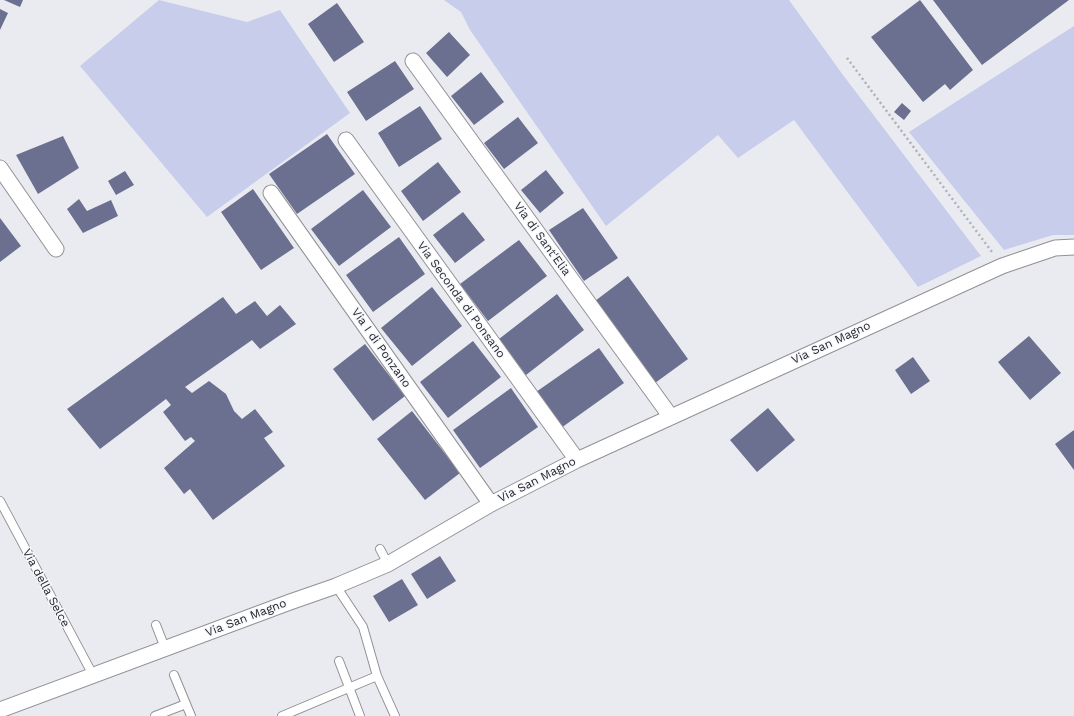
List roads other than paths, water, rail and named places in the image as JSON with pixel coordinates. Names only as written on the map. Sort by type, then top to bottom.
[{"type":"street","name":"Via di Sant'Elia","points":[[413,61],[671,416]]},
{"type":"street","name":"Via Seconda di Ponsano","points":[[346,140],[577,460]]},
{"type":"street","points":[[0,168],[56,249]]},
{"type":"street","name":"Via I di Ponzano","points":[[271,193],[491,504]]},
{"type":"street","name":"Via San Magno","points":[[5,711],[93,675],[336,586],[388,564],[491,504],[577,460],[671,416],[1002,266],[1055,248],[1074,247]]},
{"type":"lane","name":"Via della Selce","points":[[0,501],[93,675]]},
{"type":"lane","points":[[380,549],[388,564]]},
{"type":"lane","points":[[336,586],[363,626],[377,676],[395,716]]},
{"type":"lane","points":[[156,625],[165,648]]},
{"type":"lane","points":[[339,661],[360,716]]},
{"type":"lane","points":[[174,675],[191,716]]},
{"type":"lane","points":[[282,716],[377,676]]},
{"type":"lane","points":[[155,716],[186,704]]}]
